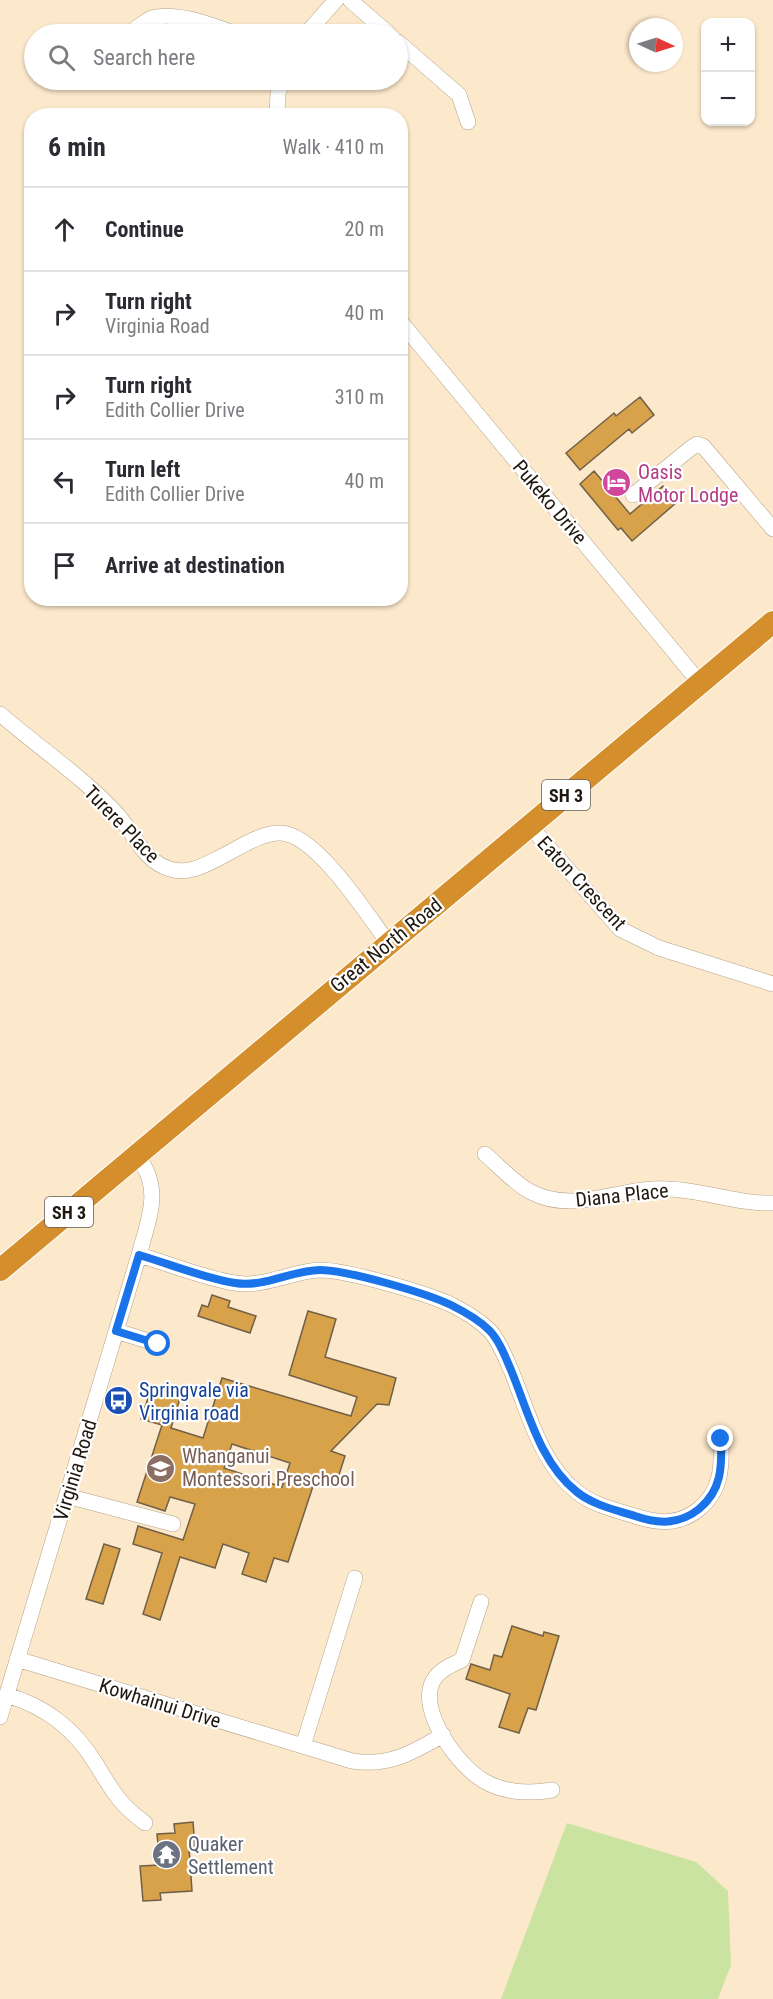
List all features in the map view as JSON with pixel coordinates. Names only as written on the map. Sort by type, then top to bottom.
[{"type":"highway","name":"Great North Road","points":[[0,1270],[358,967],[389,944],[773,622]]},
{"type":"street","points":[[315,24],[336,0]]},
{"type":"street","points":[[350,0],[378,24]]},
{"type":"street","points":[[142,24],[151,18],[170,16],[204,24]]},
{"type":"street","points":[[408,51],[459,95],[468,122]]},
{"type":"street","points":[[277,108],[279,90]]},
{"type":"street","name":"Pukeko Drive","points":[[408,331],[700,682]]},
{"type":"street","points":[[633,495],[698,444],[704,446],[773,529]]},
{"type":"street","name":"Turere Place","points":[[0,714],[103,800],[123,820],[151,859],[160,865],[170,870],[191,870],[262,837],[280,833],[297,837],[326,864],[389,944]]},
{"type":"street","name":"Eaton Crescent","points":[[530,826],[620,929],[659,948],[773,984]]},
{"type":"street","name":"Diana Place","points":[[485,1154],[530,1191],[547,1199],[574,1202],[646,1189],[668,1189],[754,1204],[773,1203]]},
{"type":"street","name":"Virginia Road","points":[[0,1717],[152,1206],[153,1184],[149,1173],[137,1155]]},
{"type":"street","points":[[139,1255],[236,1284],[264,1282],[295,1273],[320,1270],[343,1272],[448,1304],[472,1315],[491,1331],[504,1353],[546,1456],[561,1477],[578,1493],[603,1505],[649,1521],[666,1523],[683,1519],[700,1509],[716,1491],[722,1469],[721,1439]]},
{"type":"street","points":[[116,1331],[158,1344]]},
{"type":"street","points":[[67,1496],[173,1524]]},
{"type":"street","points":[[303,1746],[355,1578]]},
{"type":"street","points":[[481,1602],[462,1660],[437,1674],[431,1683],[429,1697],[431,1710],[452,1752],[483,1781],[519,1792],[552,1790]]},
{"type":"street","name":"Kowhainui Drive","points":[[17,1659],[351,1761],[385,1763],[405,1757],[443,1735]]},
{"type":"street","points":[[7,1695],[34,1704],[56,1718],[95,1762],[111,1792],[126,1809],[145,1823]]},
{"type":"green space","points":[[567,1823],[696,1862],[728,1891],[731,1965],[718,1999],[501,1999]]},
{"type":"building","points":[[640,397],[654,415],[632,433],[629,429],[580,470],[566,453],[614,413],[616,416]]},
{"type":"building","points":[[594,471],[630,514],[663,486],[677,502],[632,541],[621,528],[618,530],[580,484]]},
{"type":"building","points":[[212,1295],[230,1301],[228,1307],[256,1316],[250,1333],[198,1316],[202,1305],[208,1307]]},
{"type":"building","points":[[308,1311],[336,1319],[325,1357],[396,1378],[389,1405],[377,1404],[331,1451],[345,1456],[337,1481],[317,1474],[288,1562],[274,1558],[266,1582],[242,1574],[249,1553],[223,1544],[215,1568],[180,1557],[160,1620],[143,1614],[162,1553],[133,1544],[138,1526],[183,1540],[195,1504],[170,1497],[165,1511],[137,1502],[162,1425],[141,1419],[152,1386],[181,1395],[171,1428],[203,1438],[222,1378],[351,1416],[357,1397],[289,1375]],"holes":[[[232,1444],[290,1463],[282,1487],[224,1468]]]},
{"type":"building","points":[[104,1544],[120,1549],[103,1604],[86,1599]]},
{"type":"building","points":[[512,1626],[543,1636],[544,1632],[559,1636],[536,1710],[528,1708],[519,1733],[499,1727],[510,1694],[466,1679],[471,1664],[490,1670],[494,1655],[502,1657]]},
{"type":"building","name":"Quaker Settlement","points":[[193,1822],[195,1847],[189,1847],[192,1891],[160,1893],[161,1900],[143,1901],[140,1866],[160,1865],[157,1834],[175,1833],[174,1824]]},
{"type":"place","name":"Oasis Motor Lodge","points":[[617,483]]},
{"type":"place","name":"Springvale via Virginia road","points":[[118,1401]]},
{"type":"place","name":"Whanganui Montessori Preschool","points":[[161,1468]]},
{"type":"place","name":"Quaker Settlement","points":[[167,1855]]},
{"type":"route","points":[[158,1344],[116,1331],[139,1255],[236,1284],[264,1282],[295,1273],[320,1270],[343,1272],[448,1304],[472,1315],[491,1331],[504,1353],[546,1456],[561,1477],[578,1493],[603,1505],[649,1521],[666,1523],[683,1519],[700,1509],[716,1491],[722,1469],[721,1439]]}]
